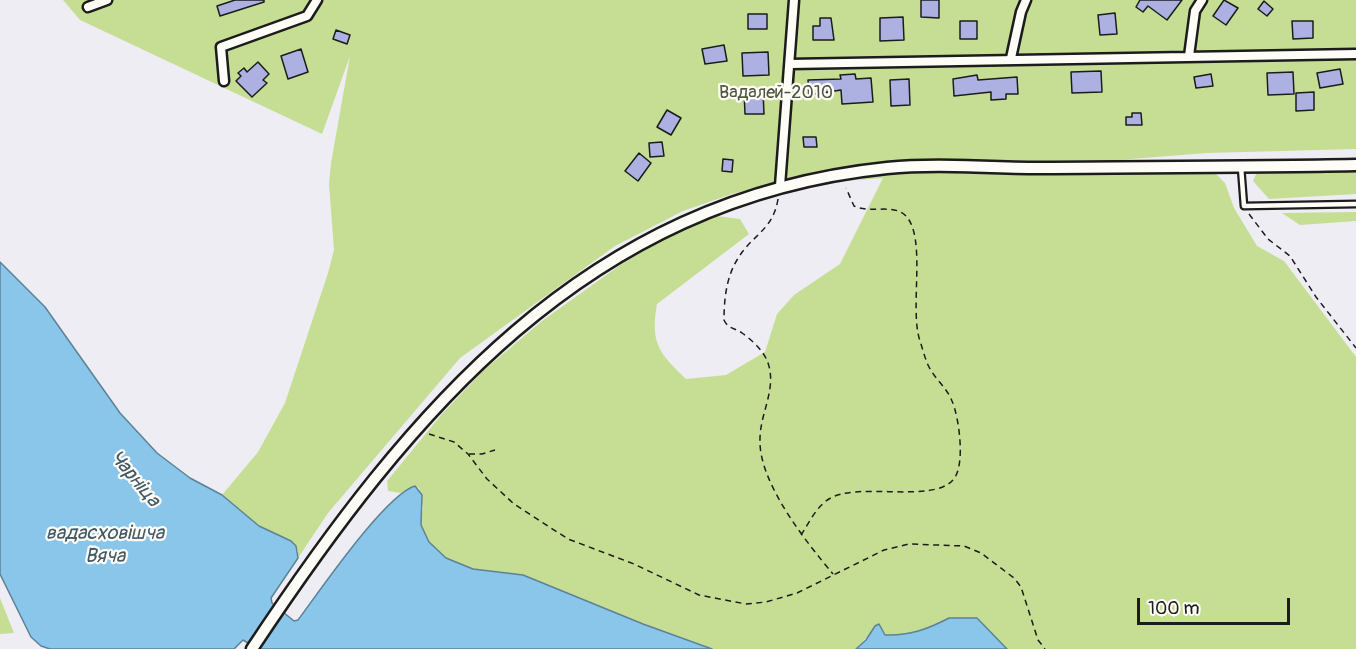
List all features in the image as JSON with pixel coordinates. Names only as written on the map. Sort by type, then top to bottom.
[{"type":"street","points":[[88,7],[107,0]]},
{"type":"street","points":[[224,81],[221,46],[307,16],[317,0]]},
{"type":"street","points":[[780,186],[794,0]]},
{"type":"street","points":[[1011,58],[1021,12],[1026,0]]},
{"type":"street","points":[[1189,56],[1195,11],[1202,0]]},
{"type":"street","points":[[790,64],[1011,58],[1356,54]]},
{"type":"street","points":[[252,649],[286,598],[414,429],[476,364],[559,298],[620,255],[667,228],[708,210],[780,186],[890,168],[1356,165]]},
{"type":"lane","points":[[1241,167],[1244,206],[1356,204]]},
{"type":"path","points":[[801,535],[822,505],[831,498],[845,493],[918,491],[944,487],[958,473],[961,457],[951,399],[928,367],[917,334],[914,303],[917,258],[913,228],[900,212],[869,211],[854,206],[843,175]]},
{"type":"path","points":[[780,186],[776,212],[768,227],[737,260],[728,280],[724,320],[729,327],[741,332],[760,349],[768,362],[771,388],[761,422],[759,442],[762,458],[778,496],[801,535],[833,574]]},
{"type":"path","points":[[1244,206],[1268,239],[1290,256],[1316,297],[1356,348]]},
{"type":"path","points":[[414,429],[442,436],[468,454],[486,479],[514,504],[568,539],[634,564],[699,595],[746,604],[796,593],[884,550],[909,544],[964,546],[981,553],[1014,578],[1021,587],[1038,640],[1046,649]]},
{"type":"path","points":[[468,454],[482,454],[495,450]]},
{"type":"green space","name":"Вадалей-2010","points":[[63,0],[1356,0],[1356,149],[1207,153],[952,173],[1216,174],[1225,183],[1234,208],[1257,246],[1284,261],[1356,357],[1356,649],[1007,649],[977,618],[949,618],[929,628],[903,635],[885,635],[879,624],[856,649],[712,649],[643,624],[523,575],[473,569],[446,558],[429,542],[420,525],[423,508],[419,488],[414,486],[401,493],[388,491],[387,481],[442,414],[484,370],[542,321],[623,263],[678,231],[716,216],[740,219],[749,234],[657,304],[656,338],[663,354],[686,379],[726,375],[765,352],[777,314],[794,295],[840,264],[883,178],[757,188],[732,194],[683,211],[615,246],[460,358],[328,513],[298,558],[298,551],[291,541],[259,526],[222,495],[258,452],[285,403],[328,273],[334,250],[329,184],[331,163],[350,56],[322,134],[80,20]]},
{"type":"green space","points":[[1356,170],[1356,194],[1269,199],[1253,181],[1257,172]]},
{"type":"green space","points":[[1356,212],[1356,221],[1300,225],[1282,213]]},
{"type":"green space","points":[[0,598],[14,633],[0,634]]},
{"type":"water","name":"вадасховішча Вяча","points":[[0,262],[45,307],[120,413],[157,453],[190,478],[222,495],[259,526],[291,541],[296,546],[298,558],[271,598],[272,603],[294,621],[298,620],[370,525],[402,493],[415,486],[422,495],[421,525],[429,542],[446,558],[473,569],[523,575],[643,624],[712,649],[258,649],[243,640],[234,649],[50,649],[41,646],[31,637],[0,574]]},
{"type":"water","points":[[949,618],[977,618],[1007,649],[856,649],[879,624],[885,635],[902,634],[926,628]]},
{"type":"building","points":[[235,0],[264,0],[264,2],[220,16],[217,6]]},
{"type":"building","points":[[921,0],[939,0],[939,18],[921,17]]},
{"type":"building","points":[[1140,0],[1182,0],[1167,20],[1148,6],[1143,12],[1136,7]]},
{"type":"building","points":[[1224,0],[1238,8],[1226,25],[1213,16]]},
{"type":"building","points":[[1264,1],[1273,9],[1267,16],[1258,9]]},
{"type":"building","points":[[1115,13],[1117,34],[1100,35],[1098,15]]},
{"type":"building","points":[[748,14],[767,14],[767,29],[748,29]]},
{"type":"building","points":[[903,17],[904,40],[880,41],[880,18]]},
{"type":"building","points":[[820,18],[831,18],[834,40],[813,40],[813,26],[820,26]]},
{"type":"building","points":[[960,21],[977,21],[977,39],[960,39]]},
{"type":"building","points":[[1292,21],[1313,21],[1313,38],[1293,39]]},
{"type":"building","points":[[336,30],[350,35],[347,44],[333,39]]},
{"type":"building","points":[[724,45],[727,61],[705,64],[702,49]]},
{"type":"building","points":[[301,49],[308,72],[288,79],[281,56]]},
{"type":"building","points":[[768,52],[769,75],[743,76],[742,53]]},
{"type":"building","points":[[258,62],[269,74],[263,80],[267,83],[252,97],[236,81],[241,76],[238,73],[244,68],[247,72]]},
{"type":"building","points":[[1340,69],[1343,84],[1320,88],[1317,73]]},
{"type":"building","points":[[1101,71],[1102,92],[1072,93],[1071,72]]},
{"type":"building","points":[[1293,72],[1294,94],[1268,95],[1267,73]]},
{"type":"building","points":[[855,74],[856,79],[871,78],[873,102],[842,104],[841,90],[809,95],[808,80],[841,79],[840,75]]},
{"type":"building","points":[[1211,74],[1213,86],[1196,88],[1194,77]]},
{"type":"building","points":[[977,75],[978,80],[1017,77],[1018,94],[1006,94],[1006,99],[991,100],[991,92],[954,96],[953,79]]},
{"type":"building","points":[[909,79],[910,105],[891,106],[890,80]]},
{"type":"building","points":[[744,91],[763,91],[764,114],[745,114]]},
{"type":"building","points":[[1314,92],[1314,110],[1296,111],[1296,93]]},
{"type":"building","points":[[667,110],[681,118],[671,135],[657,127]]},
{"type":"building","points":[[1132,113],[1141,113],[1142,125],[1126,125],[1126,117],[1132,117]]},
{"type":"building","points":[[803,137],[816,137],[817,147],[804,147]]},
{"type":"building","points":[[662,142],[664,156],[650,157],[649,143]]},
{"type":"building","points":[[639,153],[651,163],[638,181],[625,171]]},
{"type":"building","points":[[723,159],[733,160],[732,172],[722,171]]},
{"type":"water label","name":"Чарніца","points":[[134,479]]}]
